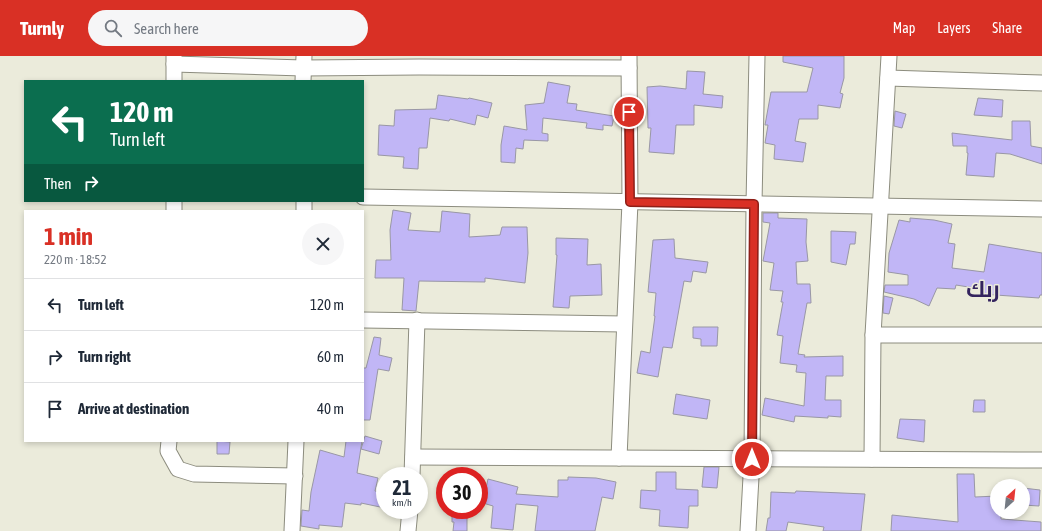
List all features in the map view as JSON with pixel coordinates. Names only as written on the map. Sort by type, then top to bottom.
[{"type":"street","points":[[748,531],[752,459],[757,56]]},
{"type":"street","points":[[872,459],[872,335],[889,56]]},
{"type":"street","points":[[174,80],[174,60],[304,68],[419,61],[629,62],[630,202],[619,458]]},
{"type":"street","points":[[888,78],[1042,83]]},
{"type":"street","points":[[364,197],[1042,209]]},
{"type":"street","points":[[364,320],[624,324]]},
{"type":"street","points":[[412,467],[418,320]]},
{"type":"street","points":[[872,335],[1042,334]]},
{"type":"street","points":[[169,442],[168,451],[178,469],[194,474],[295,476]]},
{"type":"street","points":[[292,531],[296,442]]},
{"type":"street","points":[[413,457],[1042,460]]},
{"type":"street","points":[[408,531],[409,519]]},
{"type":"building","points":[[783,56],[844,56],[844,78],[840,93],[843,94],[840,108],[818,105],[818,119],[799,119],[795,141],[806,143],[803,162],[774,159],[775,145],[765,143],[768,125],[765,125],[771,92],[807,92],[813,68],[783,62]]},
{"type":"building","points":[[687,71],[705,72],[703,94],[723,96],[722,108],[694,105],[694,125],[676,125],[674,154],[649,152],[651,128],[648,128],[647,87],[660,86],[686,89]]},
{"type":"building","points":[[548,82],[570,86],[567,103],[577,104],[576,110],[614,116],[612,126],[603,125],[603,130],[586,128],[587,123],[543,118],[542,133],[548,134],[548,141],[524,140],[523,149],[516,148],[515,163],[501,162],[501,145],[504,126],[527,130],[525,105],[544,103]]},
{"type":"building","points":[[438,95],[469,98],[492,103],[488,118],[477,115],[475,125],[450,119],[449,121],[430,118],[427,148],[419,148],[418,169],[403,168],[404,157],[378,155],[379,125],[394,126],[395,110],[436,109]]},
{"type":"building","points":[[978,98],[1003,100],[1002,117],[974,115]]},
{"type":"building","points":[[895,111],[906,114],[902,128],[894,126]]},
{"type":"building","points":[[1012,121],[1030,121],[1031,146],[1042,148],[1042,164],[1010,154],[996,153],[994,177],[966,175],[968,153],[967,146],[953,146],[952,133],[1012,140]]},
{"type":"building","points":[[393,210],[411,213],[408,230],[440,232],[442,211],[470,214],[469,237],[500,235],[502,227],[527,227],[528,253],[525,283],[485,278],[485,282],[419,281],[416,311],[402,310],[404,278],[375,278],[376,260],[391,260],[390,230]]},
{"type":"building","points":[[763,213],[778,213],[778,218],[807,219],[806,242],[808,261],[796,262],[797,284],[810,284],[811,303],[807,303],[798,354],[805,355],[804,357],[843,356],[843,376],[826,376],[825,400],[841,400],[841,417],[828,416],[828,418],[795,416],[794,422],[762,415],[765,398],[804,406],[806,373],[796,372],[797,365],[780,363],[783,336],[777,335],[783,302],[781,302],[783,291],[770,290],[774,263],[763,261],[770,223],[763,222]]},
{"type":"building","points":[[910,218],[934,220],[952,224],[948,243],[955,244],[952,268],[984,272],[989,244],[1042,253],[1042,295],[1040,295],[1039,298],[981,294],[981,289],[956,285],[955,289],[937,288],[929,306],[914,299],[884,292],[885,285],[908,285],[908,275],[888,272],[889,253],[899,220],[910,222]]},
{"type":"building","points":[[831,231],[856,232],[855,244],[850,244],[846,265],[831,262]]},
{"type":"building","points":[[556,238],[588,239],[587,265],[601,264],[602,295],[570,296],[569,308],[553,307],[557,255]]},
{"type":"building","points":[[674,239],[675,258],[708,262],[706,273],[693,271],[691,282],[684,281],[672,348],[663,347],[658,377],[637,373],[641,351],[650,353],[655,316],[656,293],[648,292],[653,240]]},
{"type":"building","points":[[884,296],[893,298],[889,314],[883,313]]},
{"type":"building","points":[[693,327],[718,327],[717,346],[701,346],[701,339],[693,338]]},
{"type":"building","points":[[374,337],[381,338],[379,355],[392,358],[389,371],[378,369],[370,420],[364,420],[364,368],[366,368]]},
{"type":"building","points":[[676,394],[710,400],[707,419],[673,414]]},
{"type":"building","points":[[974,400],[985,400],[985,412],[973,412]]},
{"type":"building","points":[[900,419],[925,420],[924,442],[897,438]]},
{"type":"building","points":[[365,436],[382,441],[379,454],[361,449]]},
{"type":"building","points":[[217,442],[230,442],[229,454],[217,454]]},
{"type":"building","points":[[346,442],[362,442],[357,473],[376,478],[376,506],[361,503],[361,505],[345,503],[342,527],[319,525],[319,529],[301,526],[302,510],[309,511],[311,492],[320,450],[344,457]]},
{"type":"building","points":[[704,467],[719,467],[717,488],[702,487]]},
{"type":"building","points":[[656,472],[676,472],[676,489],[698,490],[698,506],[689,506],[688,528],[659,526],[660,510],[640,508],[641,490],[656,491]]},
{"type":"building","points":[[957,474],[974,474],[975,497],[990,496],[990,519],[1041,522],[1041,531],[891,531],[892,515],[958,522]]},
{"type":"building","points":[[568,477],[596,478],[616,482],[613,499],[602,497],[595,531],[535,531],[538,506],[516,504],[513,530],[491,528],[493,506],[488,504],[488,479],[518,487],[516,494],[558,497],[558,480],[568,480]]},
{"type":"building","points":[[1030,489],[1040,490],[1039,506],[1030,505]]},
{"type":"building","points":[[796,491],[865,494],[861,531],[823,531],[824,527],[788,522],[786,531],[766,531],[768,518],[770,518],[771,492],[795,493]]},
{"type":"building","points":[[452,519],[467,519],[467,531],[453,531],[454,522],[452,522]]},
{"type":"district","name":"ربك","points":[[983,289]]},
{"type":"route","points":[[629,112],[630,202],[754,204],[752,459]]}]
